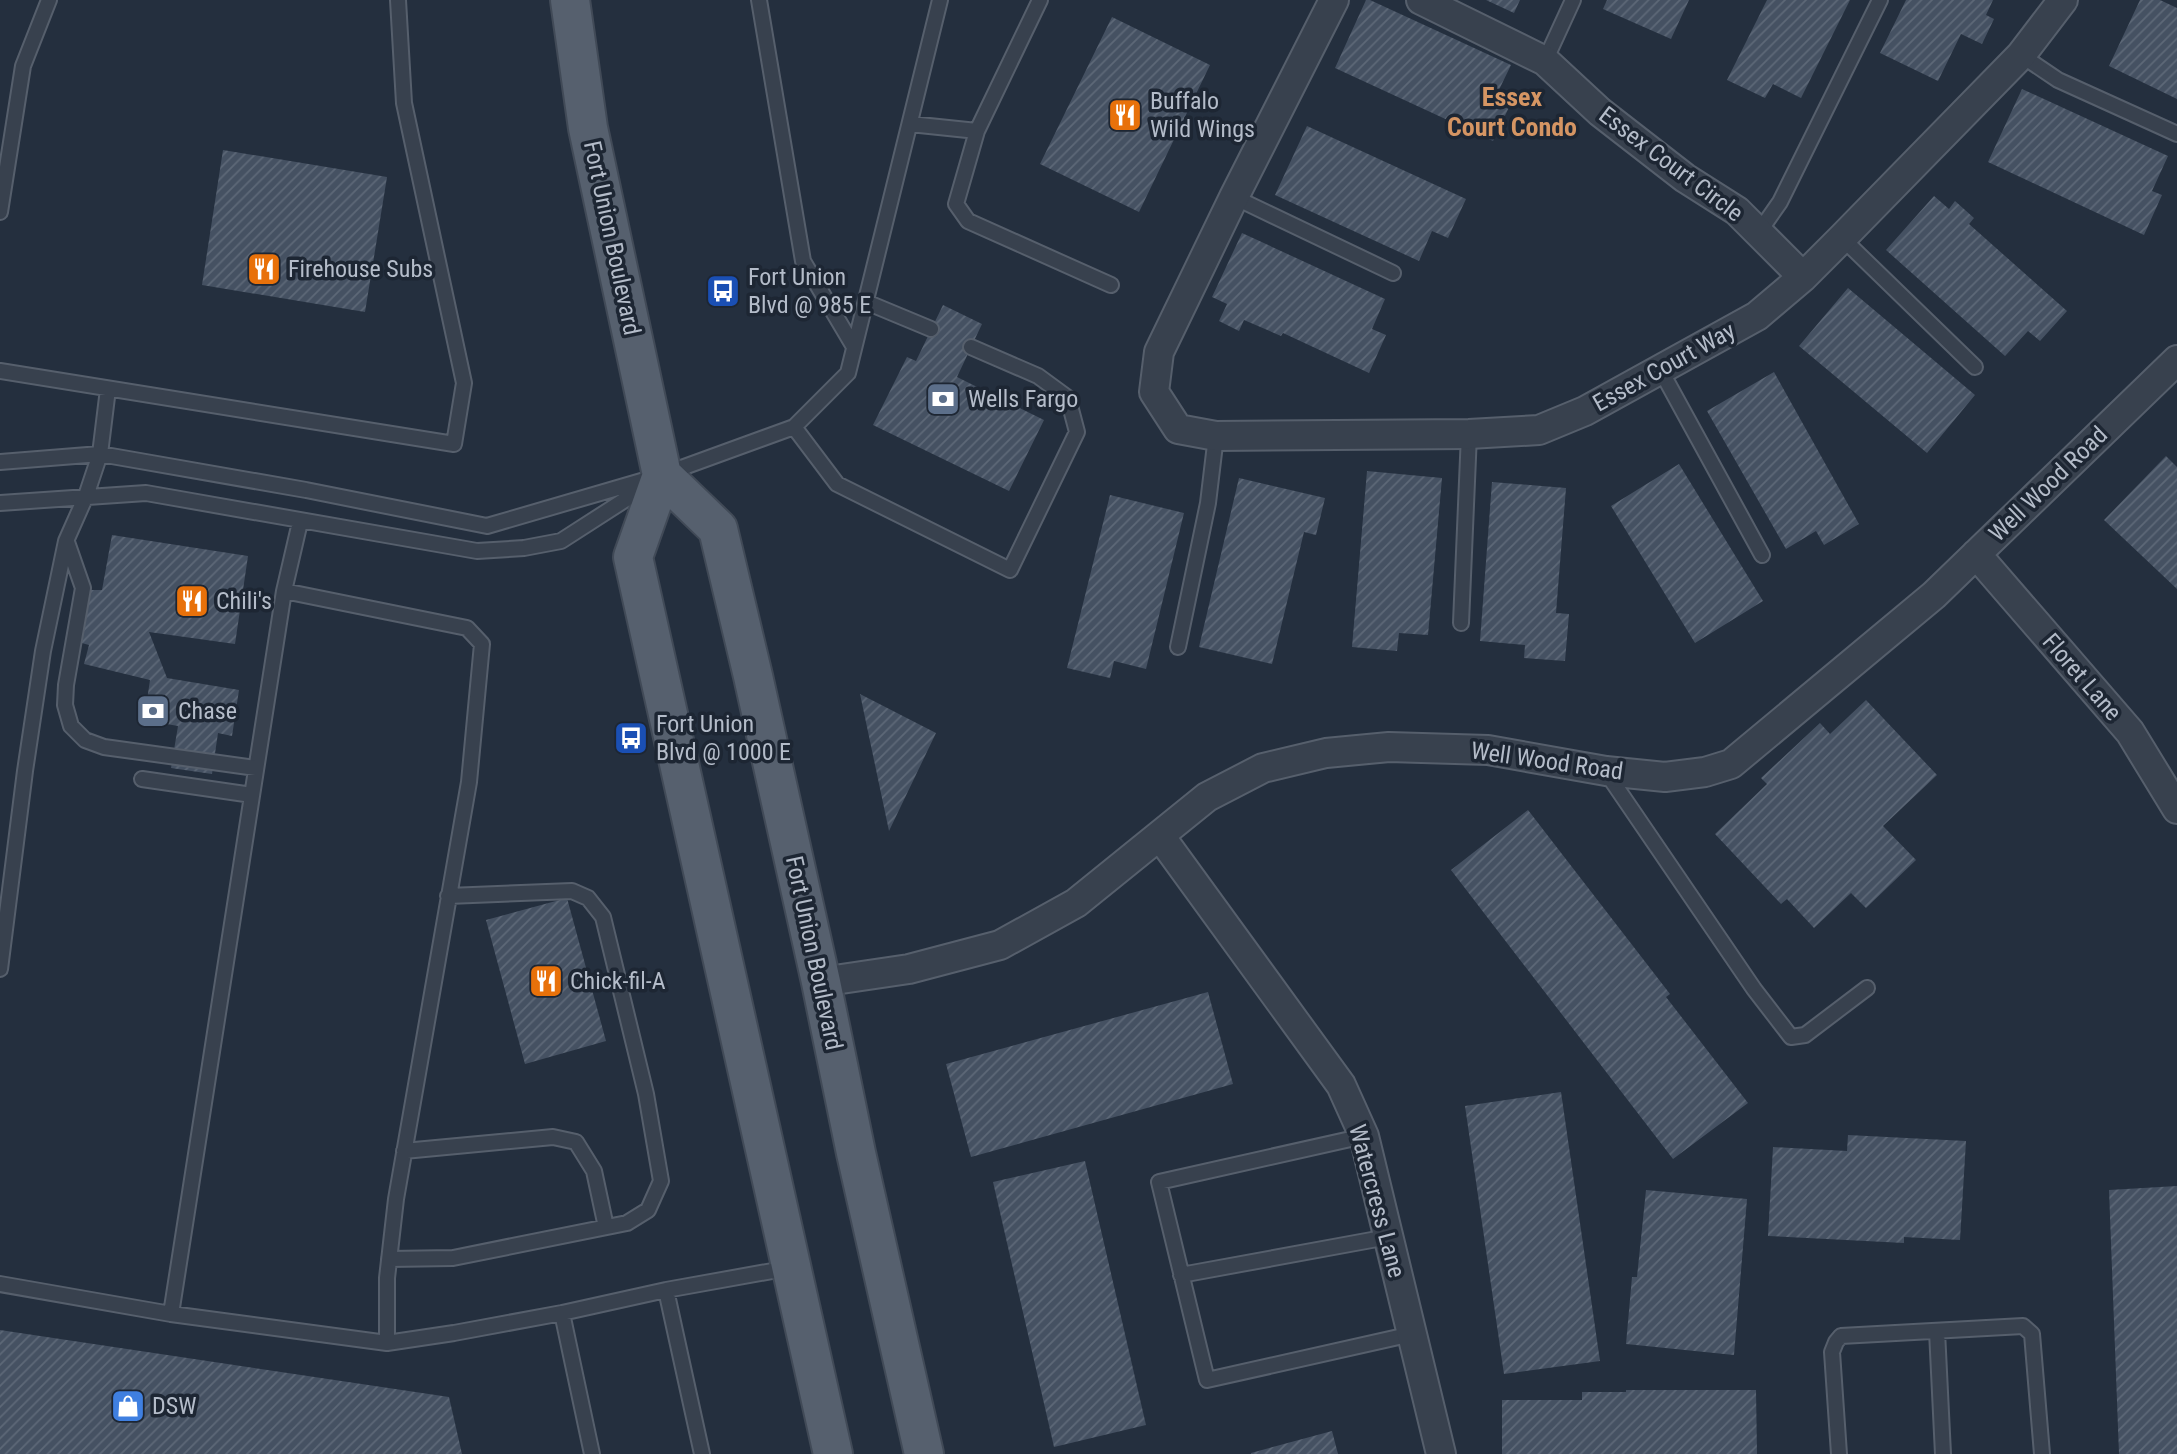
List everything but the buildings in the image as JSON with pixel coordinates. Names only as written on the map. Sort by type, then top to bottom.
[{"type":"main road","name":"Fort Union Boulevard","points":[[570,0],[588,128],[662,475],[718,529],[753,676],[924,1454]]},
{"type":"main road","points":[[662,475],[633,556],[833,1454]]},
{"type":"street","points":[[1234,197],[1334,0]]},
{"type":"street","name":"Essex Court Circle","points":[[1421,0],[1545,61],[1600,112],[1685,178],[1737,211],[1803,277]]},
{"type":"street","name":"Essex Court Way","points":[[1234,197],[1159,352],[1154,392],[1178,429],[1216,436],[1469,434],[1538,430],[1585,411],[1757,316],[1803,277],[2021,55],[2063,0]]},
{"type":"street","name":"Well Wood Road","points":[[821,982],[909,969],[1000,945],[1076,903],[1206,797],[1263,768],[1326,753],[1389,747],[1488,750],[1605,771],[1665,777],[1705,772],[1731,764],[1934,595],[2175,367]]},
{"type":"street","name":"Floret Lane","points":[[1976,554],[2130,732],[2177,809]]},
{"type":"street","name":"Watercress Lane","points":[[1160,836],[1341,1084],[1364,1136],[1441,1454]]},
{"type":"lane","points":[[0,212],[23,66],[49,0]]},
{"type":"lane","points":[[0,371],[454,444],[464,383],[404,103],[398,0]]},
{"type":"lane","points":[[759,0],[803,261],[854,347]]},
{"type":"lane","points":[[0,462],[100,454],[306,490],[487,526],[662,475],[794,427],[848,373],[940,0]]},
{"type":"lane","points":[[1040,0],[977,131],[957,204],[968,221],[1111,285]]},
{"type":"lane","points":[[1545,61],[1573,0]]},
{"type":"lane","points":[[1759,232],[1780,202],[1880,0]]},
{"type":"lane","points":[[2021,55],[2058,80],[2177,134]]},
{"type":"lane","points":[[910,124],[977,131]]},
{"type":"lane","points":[[1234,197],[1393,273]]},
{"type":"lane","points":[[1842,238],[1975,367]]},
{"type":"lane","points":[[866,302],[931,329]]},
{"type":"lane","points":[[794,427],[837,484],[1010,570],[1077,432],[1068,398],[1038,376],[971,347]]},
{"type":"lane","points":[[1660,369],[1762,555]]},
{"type":"lane","points":[[0,969],[43,651],[66,541],[86,496],[100,454],[108,389]]},
{"type":"lane","points":[[1461,624],[1469,434]]},
{"type":"lane","points":[[1178,648],[1208,503],[1216,436]]},
{"type":"lane","points":[[0,503],[146,494],[477,551],[524,548],[561,541],[662,475]]},
{"type":"lane","points":[[171,1314],[284,591],[300,522]]},
{"type":"lane","points":[[66,541],[83,588],[65,685],[65,705],[71,726],[85,740],[104,747],[257,768]]},
{"type":"lane","points":[[284,591],[467,628],[482,644],[468,782],[396,1199],[387,1278],[387,1343]]},
{"type":"lane","points":[[1605,771],[1754,989],[1791,1037],[1805,1035],[1867,988]]},
{"type":"lane","points":[[142,779],[252,795]]},
{"type":"lane","points":[[389,1259],[453,1258],[627,1223],[648,1210],[661,1181],[646,1094],[603,917],[588,898],[572,891],[448,896]]},
{"type":"lane","points":[[1364,1136],[1159,1182],[1181,1275],[1207,1380],[1412,1334]]},
{"type":"lane","points":[[404,1151],[553,1137],[576,1142],[594,1171],[606,1227]]},
{"type":"lane","points":[[1181,1275],[1388,1237]]},
{"type":"lane","points":[[0,1284],[171,1314],[387,1343],[454,1334],[790,1267]]},
{"type":"lane","points":[[666,1290],[702,1454]]},
{"type":"lane","points":[[562,1313],[592,1454]]},
{"type":"lane","points":[[1839,1454],[1832,1352],[1841,1336],[2023,1326],[2032,1334],[2042,1454]]},
{"type":"lane","points":[[1937,1331],[1943,1454]]},
{"type":"place","name":"Buffalo Wild Wings","points":[[1125,115]]},
{"type":"place","name":"Firehouse Subs","points":[[264,269]]},
{"type":"place","name":"Fort Union Blvd @ 985 E","points":[[723,291]]},
{"type":"place","name":"Wells Fargo","points":[[943,399]]},
{"type":"place","name":"Chili's","points":[[192,601]]},
{"type":"place","name":"Chase","points":[[153,711]]},
{"type":"place","name":"Fort Union Blvd @ 1000 E","points":[[631,738]]},
{"type":"place","name":"Chick-fil-A","points":[[546,981]]},
{"type":"place","name":"DSW","points":[[128,1406]]},
{"type":"district","name":"Essex Court Condo","points":[[1512,112]]}]
